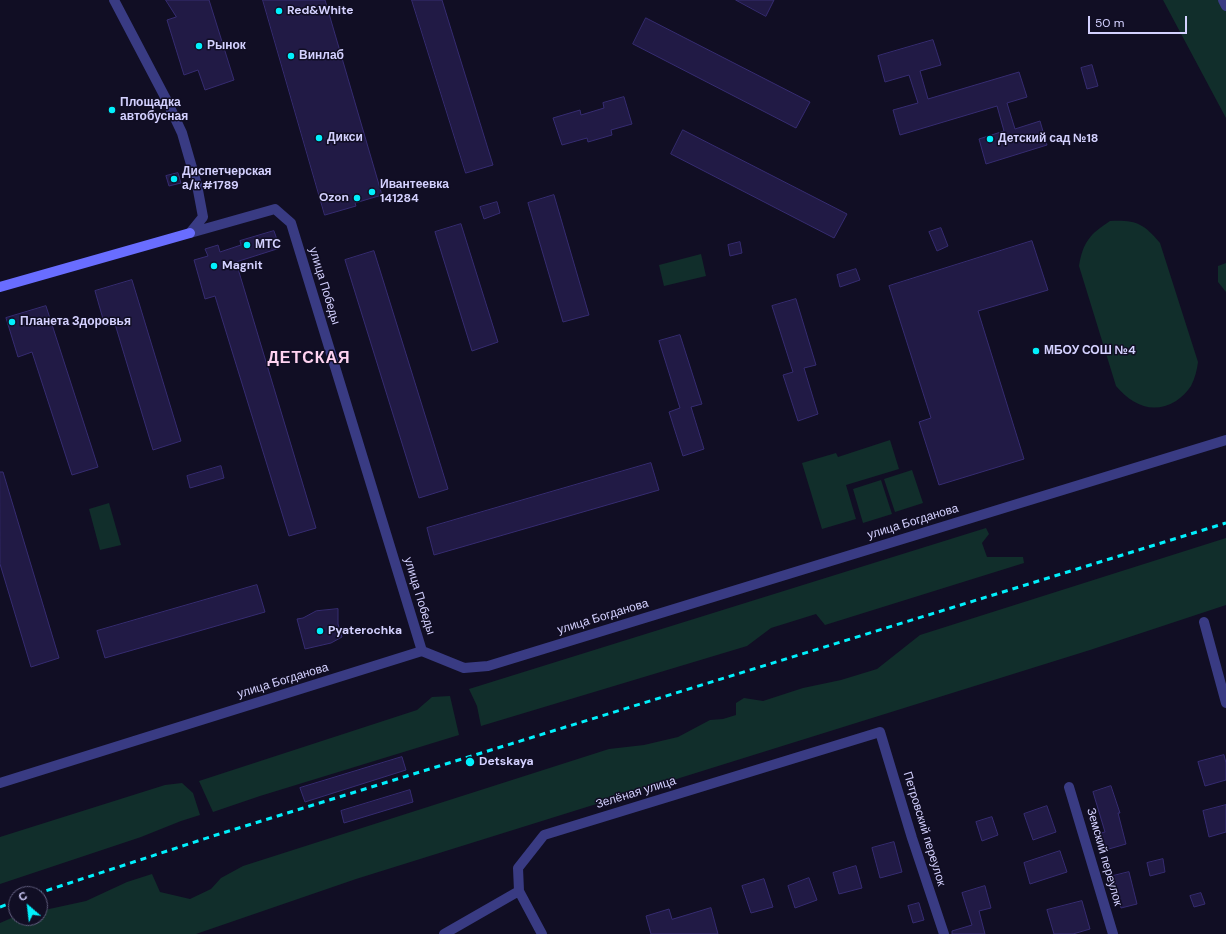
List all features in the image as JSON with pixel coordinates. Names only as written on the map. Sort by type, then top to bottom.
[{"type":"street","points":[[114,0],[182,133],[197,185],[203,217],[190,233]]},
{"type":"street","points":[[1223,0],[1226,6]]},
{"type":"street","name":"улица Победы","points":[[0,287],[275,209],[291,223],[422,651]]},
{"type":"street","name":"улица Богданова","points":[[0,783],[422,651],[464,668],[488,666],[1226,440]]},
{"type":"street","points":[[1204,622],[1226,703]]},
{"type":"street","name":"Зелёная улица","points":[[519,891],[518,868],[544,835],[880,732]]},
{"type":"street","name":"Петровский переулок","points":[[880,732],[912,838],[944,934]]},
{"type":"street","name":"Земский переулок","points":[[1069,786],[1110,933]]},
{"type":"street","points":[[444,934],[519,891],[542,934]]},
{"type":"green space","points":[[1163,0],[1226,0],[1226,118]]},
{"type":"green space","points":[[1110,221],[1126,221],[1138,224],[1149,231],[1160,243],[1198,362],[1195,377],[1189,388],[1176,401],[1167,405],[1159,407],[1143,406],[1122,393],[1116,386],[1079,266],[1088,239],[1097,230]]},
{"type":"green space","points":[[701,254],[706,276],[664,286],[659,265]]},
{"type":"green space","points":[[1226,263],[1226,292],[1218,282],[1218,266]]},
{"type":"green space","points":[[890,440],[899,469],[846,485],[856,519],[822,529],[802,463],[836,453],[838,457]]},
{"type":"green space","points":[[912,470],[923,503],[895,512],[884,479]]},
{"type":"green space","points":[[881,480],[892,514],[863,523],[853,489]]},
{"type":"green space","points":[[109,503],[121,545],[100,550],[89,509]]},
{"type":"green space","points":[[986,528],[989,534],[982,543],[987,557],[1023,557],[1024,563],[825,625],[816,614],[771,628],[747,646],[481,726],[477,706],[469,689]]},
{"type":"green space","points":[[1226,538],[1226,605],[1090,650],[356,879],[196,934],[0,934],[0,923],[8,920],[8,926],[48,926],[48,909],[86,901],[127,882],[152,874],[160,892],[190,899],[211,889],[221,878],[243,866],[609,749],[644,745],[678,737],[710,720],[723,719],[736,715],[736,703],[744,698],[763,701],[803,688],[841,680],[877,669],[920,635]]},
{"type":"green space","points":[[450,696],[459,735],[260,796],[213,812],[199,781],[417,710],[432,697]]},
{"type":"green space","points":[[182,783],[193,793],[200,815],[141,837],[0,884],[0,837],[165,785]]},
{"type":"building","name":"Рынок","points":[[166,0],[209,0],[234,80],[205,90],[198,70],[184,75],[167,20],[176,17]]},
{"type":"building","points":[[263,0],[325,0],[382,195],[355,203],[356,206],[325,215]]},
{"type":"building","points":[[412,0],[442,0],[493,165],[466,173]]},
{"type":"building","points":[[736,0],[774,0],[766,16]]},
{"type":"building","points":[[646,18],[810,102],[796,128],[633,44]]},
{"type":"building","points":[[933,40],[941,65],[920,71],[928,99],[1019,72],[1027,97],[1007,103],[1015,129],[1040,121],[1047,145],[986,164],[979,139],[1004,131],[997,106],[900,135],[893,110],[918,103],[909,75],[885,82],[878,56]]},
{"type":"building","points":[[1092,65],[1098,86],[1087,89],[1081,68]]},
{"type":"building","points":[[624,97],[632,124],[611,130],[612,135],[588,142],[587,138],[562,145],[553,118],[580,110],[581,115],[604,108],[603,103]]},
{"type":"building","points":[[683,130],[847,214],[834,238],[671,154]]},
{"type":"building","points":[[178,173],[181,183],[169,186],[166,176]]},
{"type":"building","points":[[554,195],[589,315],[563,322],[528,203]]},
{"type":"building","points":[[497,202],[500,213],[484,219],[480,207]]},
{"type":"building","points":[[461,224],[498,342],[472,351],[435,232]]},
{"type":"building","points":[[941,228],[948,246],[937,251],[929,232]]},
{"type":"building","points":[[274,231],[280,248],[236,262],[316,528],[289,536],[215,296],[205,299],[194,260],[208,256],[205,249],[218,245],[220,252],[241,245],[240,241]]},
{"type":"building","points":[[1032,241],[1048,290],[978,311],[1024,459],[939,485],[919,422],[931,418],[889,286]]},
{"type":"building","points":[[740,242],[742,253],[730,256],[728,245]]},
{"type":"building","points":[[374,251],[448,489],[419,498],[345,260]]},
{"type":"building","points":[[856,269],[860,280],[840,287],[837,275]]},
{"type":"building","points":[[132,280],[181,441],[153,450],[115,324],[105,326],[95,291]]},
{"type":"building","points":[[796,299],[816,365],[804,368],[818,414],[798,421],[783,375],[793,372],[772,306]]},
{"type":"building","points":[[46,306],[98,467],[72,475],[32,352],[18,357],[6,318]]},
{"type":"building","points":[[680,335],[702,404],[691,407],[704,449],[683,456],[669,412],[680,408],[659,341]]},
{"type":"building","points":[[651,463],[659,490],[434,555],[427,528]]},
{"type":"building","points":[[221,466],[224,478],[190,488],[187,476]]},
{"type":"building","points":[[0,472],[3,472],[59,658],[31,667],[0,564]]},
{"type":"building","points":[[257,585],[265,612],[105,658],[97,631]]},
{"type":"building","name":"Pyaterochka","points":[[338,609],[338,624],[342,637],[331,643],[305,649],[297,619],[303,618],[316,611]]},
{"type":"building","points":[[1224,755],[1226,763],[1226,780],[1205,786],[1198,762]]},
{"type":"building","points":[[402,757],[406,770],[305,802],[300,788]]},
{"type":"building","points":[[1111,786],[1120,813],[1118,813],[1126,844],[1102,851],[1097,834],[1105,832],[1093,792]]},
{"type":"building","points":[[410,790],[413,802],[344,823],[341,811]]},
{"type":"building","points":[[1226,805],[1226,832],[1209,837],[1203,811]]},
{"type":"building","points":[[1047,806],[1056,832],[1033,840],[1024,814]]},
{"type":"building","points":[[992,817],[998,835],[982,841],[976,822]]},
{"type":"building","points":[[894,842],[902,872],[880,878],[872,848]]},
{"type":"building","points":[[1060,851],[1067,872],[1030,884],[1024,863]]},
{"type":"building","points":[[1163,859],[1165,872],[1150,876],[1147,863]]},
{"type":"building","points":[[856,866],[862,888],[839,894],[833,873]]},
{"type":"building","points":[[1129,872],[1137,904],[1121,908],[1113,876]]},
{"type":"building","points":[[809,878],[817,900],[795,908],[788,886]]},
{"type":"building","points":[[764,879],[773,907],[751,913],[742,886]]},
{"type":"building","points":[[985,886],[991,908],[979,911],[985,934],[952,934],[952,931],[972,925],[962,893]]},
{"type":"building","points":[[1201,893],[1205,904],[1194,907],[1190,896]]},
{"type":"building","points":[[1082,901],[1090,929],[1073,934],[1054,934],[1047,910]]},
{"type":"building","points":[[919,903],[924,920],[913,923],[908,906]]},
{"type":"building","points":[[711,908],[718,934],[651,934],[646,916],[669,909],[672,919]]},
{"type":"railway","points":[[48,890],[216,835],[1226,523]]},
{"type":"railway","points":[[0,907],[8,904]]},
{"type":"place","name":"Red&White","points":[[279,11]]},
{"type":"place","name":"Рынок","points":[[199,46]]},
{"type":"place","name":"Винлаб","points":[[291,56]]},
{"type":"place","name":"Площадка автобусная","points":[[112,110]]},
{"type":"place","name":"Дикси","points":[[319,138]]},
{"type":"place","name":"Детский сад №18","points":[[990,139]]},
{"type":"place","name":"Диспетчерская а/к #1789","points":[[174,179]]},
{"type":"place","name":"Ивантеевка 141284","points":[[372,192]]},
{"type":"place","name":"Ozon","points":[[357,198]]},
{"type":"place","name":"МТС","points":[[247,245]]},
{"type":"place","name":"Magnit","points":[[214,266]]},
{"type":"place","name":"Планета Здоровья","points":[[12,322]]},
{"type":"place","name":"МБОУ СОШ №4","points":[[1036,351]]},
{"type":"place","name":"Pyaterochka","points":[[320,631]]},
{"type":"place","name":"Detskaya","points":[[470,762]]},
{"type":"district","name":"ДЕТСКАЯ","points":[[309,359]]}]
